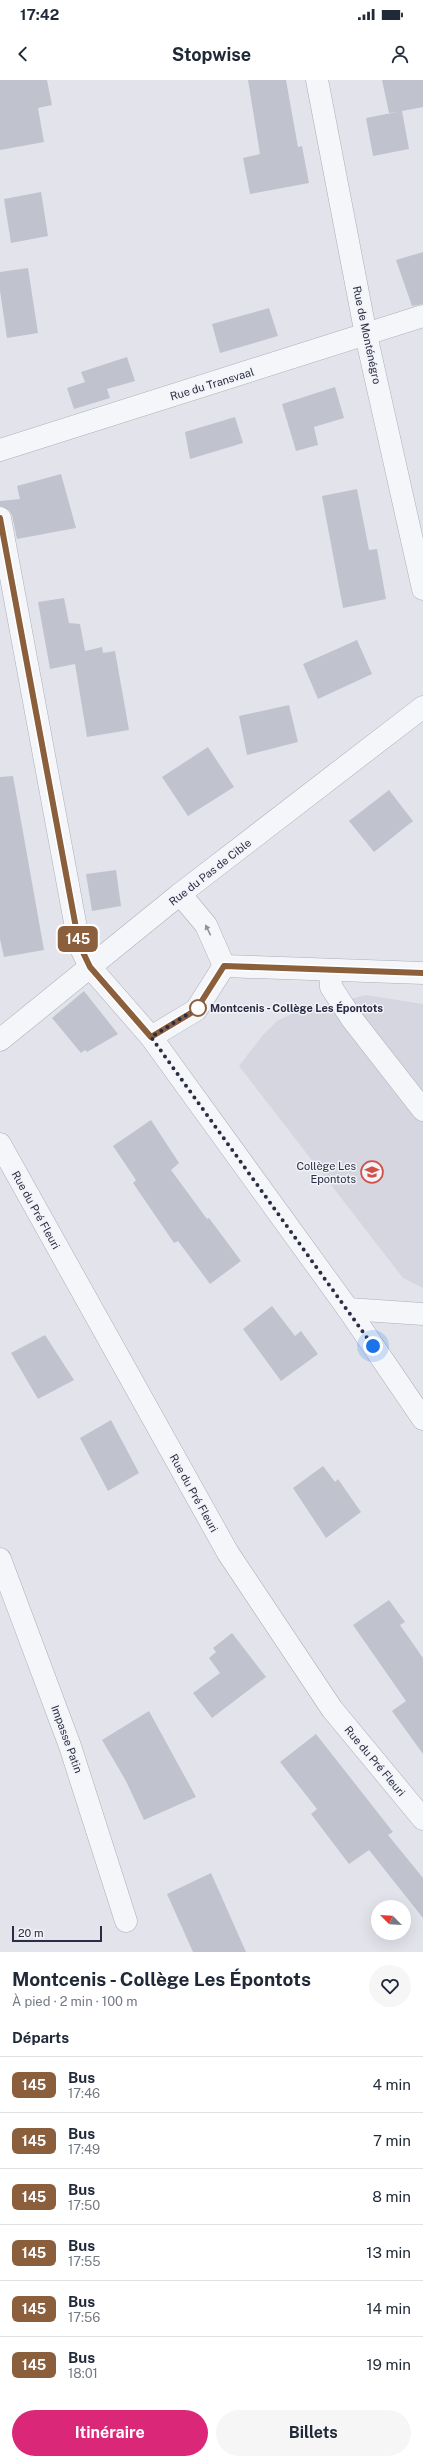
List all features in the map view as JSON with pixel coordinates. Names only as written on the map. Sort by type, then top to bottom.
[{"type":"street","name":"Rue de Monténégro","points":[[317,80],[366,335],[423,589]]},
{"type":"street","name":"Rue du Transvaal","points":[[0,450],[423,316]]},
{"type":"street","points":[[0,518],[79,944],[90,967],[151,1037],[348,1309],[423,1419]]},
{"type":"street","name":"Rue du Pas de Cible","points":[[0,1040],[180,894],[423,708]]},
{"type":"street","points":[[180,894],[206,925],[224,966]]},
{"type":"street","points":[[151,1037],[196,1010],[224,966]]},
{"type":"street","points":[[224,966],[423,973]]},
{"type":"street","points":[[330,970],[331,987],[352,1019],[423,1110]]},
{"type":"street","name":"Rue du Pré Fleuri","points":[[0,1144],[228,1553],[332,1709],[423,1819]]},
{"type":"street","points":[[348,1309],[423,1314]]},
{"type":"street","name":"Impasse Patin","points":[[0,1559],[70,1746],[126,1921]]},
{"type":"shaded area","name":"Collège Les Epontots","points":[[366,995],[423,1004],[423,1288],[403,1278],[239,1066],[262,1036],[277,1021],[294,1013]]},
{"type":"building","points":[[0,80],[47,80],[52,105],[38,108],[44,142],[0,150]]},
{"type":"building","points":[[248,80],[286,80],[298,147],[302,146],[309,183],[250,194],[243,158],[260,154]]},
{"type":"building","points":[[382,80],[423,80],[423,107],[402,111],[409,149],[373,156],[366,118],[397,112],[389,113]]},
{"type":"building","points":[[41,192],[48,236],[11,243],[4,199]]},
{"type":"building","points":[[423,252],[423,304],[412,306],[396,260]]},
{"type":"building","points":[[28,268],[38,333],[7,338],[0,291],[0,272]]},
{"type":"building","points":[[269,308],[278,336],[220,353],[212,324]]},
{"type":"building","points":[[127,357],[135,381],[107,389],[110,398],[74,409],[67,388],[85,382],[81,372]]},
{"type":"building","points":[[335,387],[344,418],[314,427],[318,445],[296,451],[282,404]]},
{"type":"building","points":[[235,417],[243,443],[190,459],[185,432]]},
{"type":"building","points":[[61,474],[76,528],[17,539],[12,515],[9,510],[0,506],[0,501],[20,499],[17,486]]},
{"type":"building","points":[[357,489],[369,550],[377,549],[386,599],[343,608],[322,496]]},
{"type":"building","points":[[64,598],[69,623],[80,624],[85,651],[102,647],[103,653],[115,651],[129,730],[87,737],[75,664],[50,669],[38,602]]},
{"type":"building","points":[[357,640],[372,674],[318,699],[303,664]]},
{"type":"building","points":[[289,705],[298,742],[247,755],[239,716]]},
{"type":"building","points":[[208,747],[234,787],[188,816],[162,777]]},
{"type":"building","points":[[13,776],[44,950],[4,957],[0,939],[0,777]]},
{"type":"building","points":[[389,790],[413,821],[374,852],[349,821]]},
{"type":"building","points":[[116,870],[121,906],[92,911],[86,874]]},
{"type":"building","points":[[84,991],[118,1034],[87,1052],[85,1050],[81,1053],[52,1018]]},
{"type":"building","points":[[151,1120],[179,1163],[171,1170],[207,1219],[209,1218],[241,1261],[210,1284],[178,1241],[174,1243],[133,1183],[136,1180],[113,1146]]},
{"type":"building","points":[[272,1306],[295,1336],[301,1331],[318,1354],[281,1381],[243,1329]]},
{"type":"building","points":[[45,1335],[74,1380],[38,1399],[11,1353]]},
{"type":"building","points":[[111,1420],[139,1473],[108,1491],[80,1438]]},
{"type":"building","points":[[323,1466],[335,1482],[338,1479],[361,1512],[326,1538],[293,1488]]},
{"type":"building","points":[[389,1600],[405,1622],[400,1625],[423,1658],[423,1754],[392,1711],[406,1701],[353,1625]]},
{"type":"building","points":[[232,1633],[266,1677],[212,1718],[193,1693],[220,1673],[209,1658],[216,1652],[213,1648]]},
{"type":"building","points":[[149,1711],[196,1797],[144,1820],[126,1781],[102,1740]]},
{"type":"building","points":[[316,1734],[393,1832],[388,1835],[423,1878],[423,1918],[411,1903],[411,1900],[409,1900],[369,1850],[349,1864],[311,1814],[317,1809],[280,1762]]},
{"type":"building","points":[[211,1873],[246,1952],[193,1952],[167,1894]]},
{"type":"bus line","name":"145","points":[[0,518],[79,944],[90,967],[151,1037],[196,1010],[224,966],[423,973]]},
{"type":"place","name":"Montcenis - Collège Les Épontots","points":[[198,1008]]},
{"type":"place","name":"Collège Les Epontots","points":[[372,1172]]},
{"type":"route","points":[[198,1008],[151,1037],[348,1309],[373,1346]]}]
